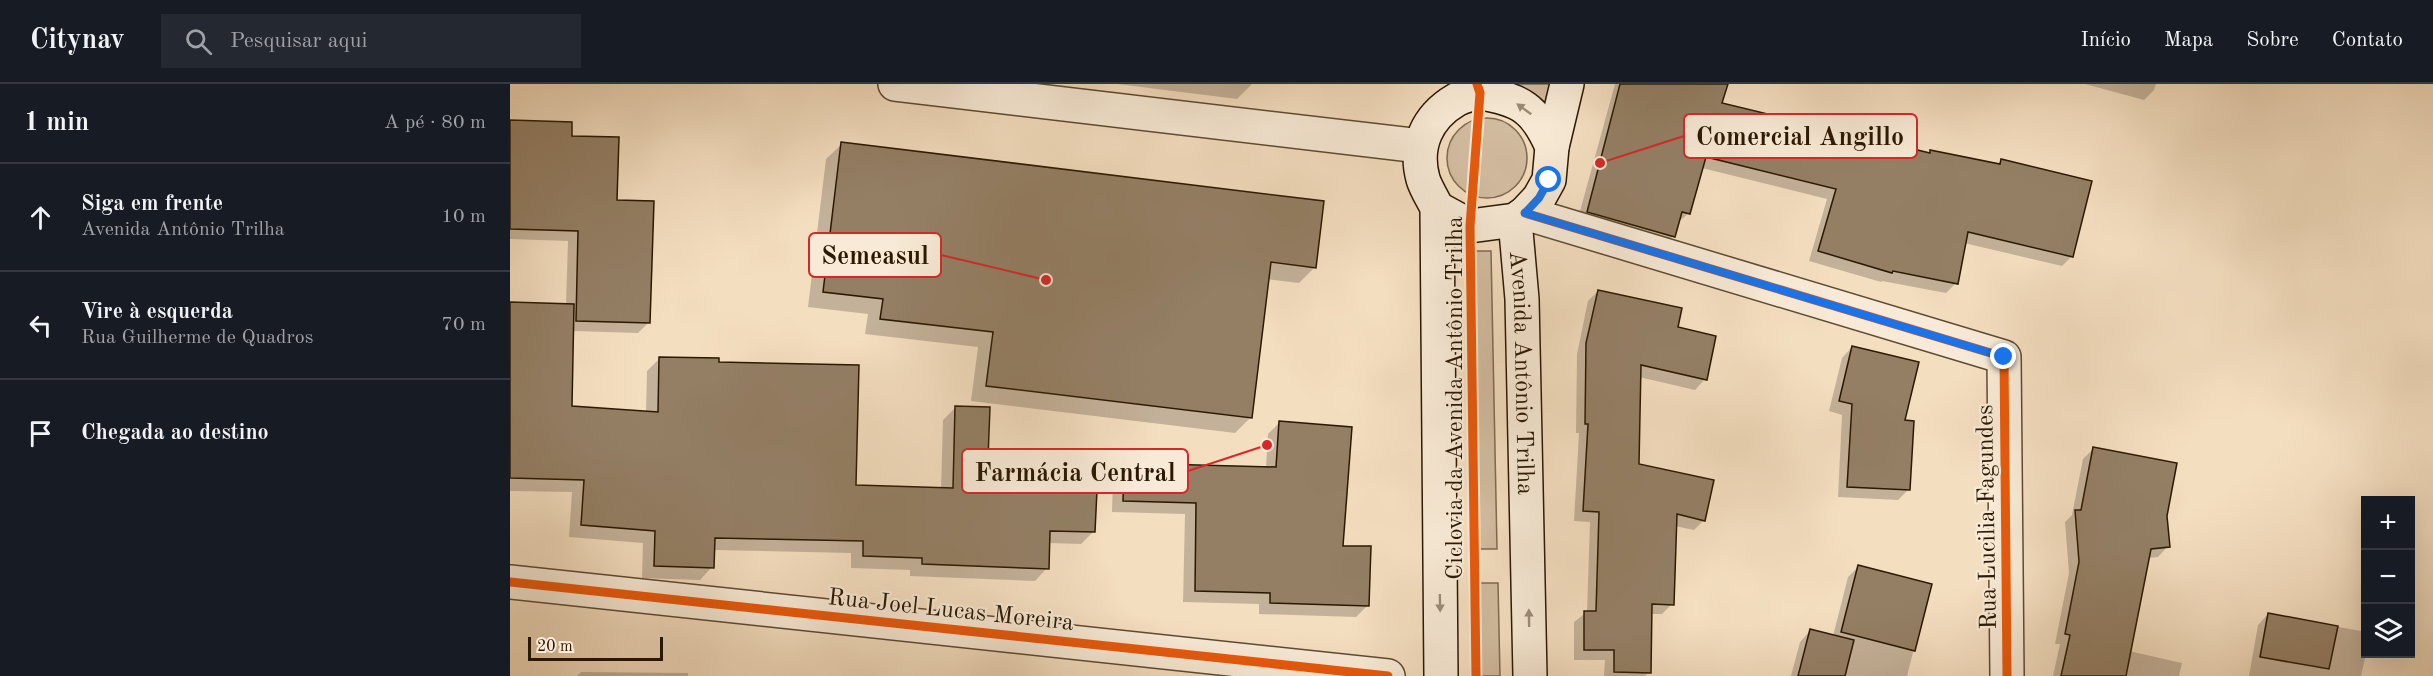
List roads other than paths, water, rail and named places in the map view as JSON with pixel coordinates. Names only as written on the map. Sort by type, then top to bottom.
[{"type":"street","points":[[895,84],[1420,146]]},
{"type":"street","points":[[1437,208],[1470,226],[1520,217],[1539,198],[1549,180],[1552,147],[1567,84]]},
{"type":"street","points":[[1440,676],[1437,208],[1423,179],[1420,146],[1444,96],[1461,97],[1484,88],[1526,108],[1542,125],[1552,147]]},
{"type":"street","name":"Rua Lucilia Fagundes","points":[[1520,217],[2004,357],[2007,676]]},
{"type":"street","name":"Avenida Antônio Trilha","points":[[1520,217],[1530,676]]},
{"type":"street","name":"Rua Joel Lucas Moreira","points":[[510,582],[1388,676]]},
{"type":"place","name":"Comercial Angillo","points":[[1600,163]]},
{"type":"place","name":"Semeasul","points":[[1046,280]]},
{"type":"place","name":"Farmácia Central","points":[[1267,445]]}]
